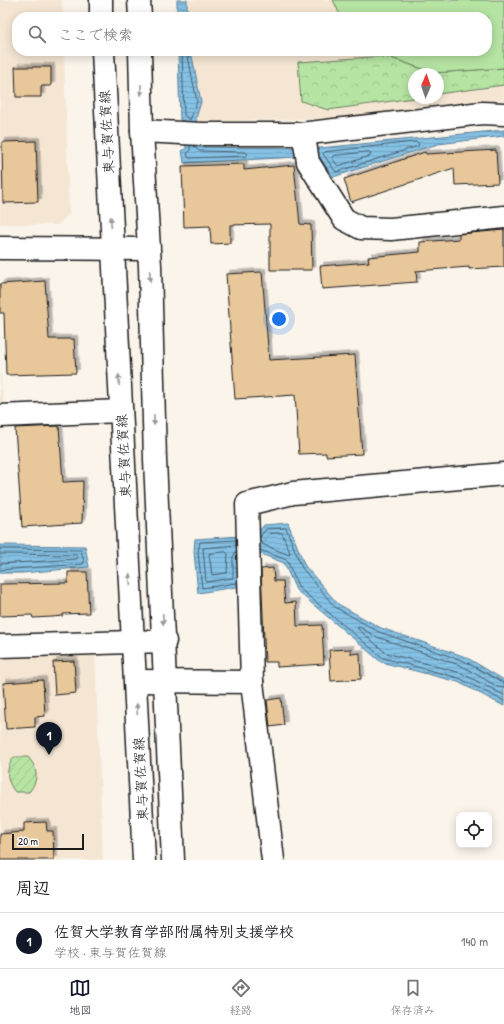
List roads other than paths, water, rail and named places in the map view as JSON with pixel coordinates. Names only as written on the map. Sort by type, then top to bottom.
[{"type":"street","points":[[101,0],[101,12]]},
{"type":"street","points":[[139,0],[140,12]]},
{"type":"street","name":"東与賀佐賀線","points":[[103,56],[144,860]]},
{"type":"street","points":[[140,56],[142,131],[150,266],[155,460],[174,860]]},
{"type":"street","points":[[142,131],[191,133],[304,146],[482,113],[504,114]]},
{"type":"street","points":[[304,146],[344,219],[361,228],[391,230],[504,217]]},
{"type":"street","points":[[0,248],[148,249]]},
{"type":"street","points":[[0,416],[121,411]]},
{"type":"street","points":[[273,860],[252,682],[247,504],[258,500],[293,493],[504,474]]},
{"type":"street","points":[[0,646],[164,640]]},
{"type":"street","points":[[136,681],[252,682]]},
{"type":"water","points":[[177,0],[187,0],[187,12],[177,12]]},
{"type":"water","points":[[178,56],[192,56],[201,102],[196,118],[199,147],[320,148],[504,130],[504,136],[438,144],[333,177],[319,156],[184,163],[182,150],[186,149],[184,121],[180,120]]},
{"type":"water","points":[[288,523],[305,566],[338,604],[381,628],[466,657],[504,680],[504,706],[458,682],[381,662],[296,590],[284,563],[261,554],[242,558],[242,586],[198,593],[194,552],[195,539],[256,535],[264,525]]},
{"type":"water","points":[[0,545],[85,546],[89,567],[22,573],[0,573]]},
{"type":"place","name":"佐賀大学教育学部附属特別支援学校","points":[[49,755]]}]
